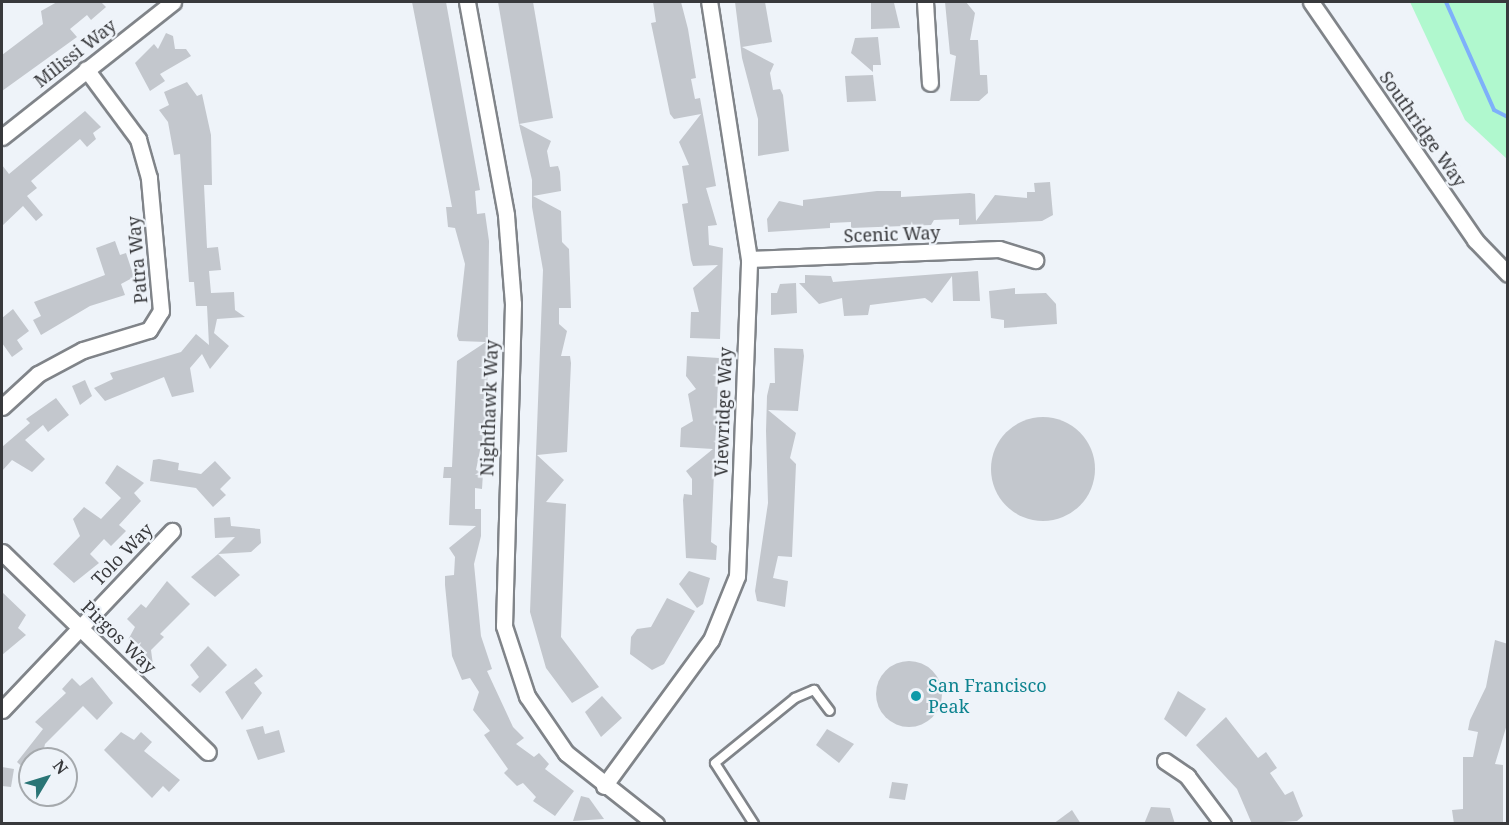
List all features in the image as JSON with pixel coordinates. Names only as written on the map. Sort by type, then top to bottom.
[{"type":"street","name":"Milissi Way","points":[[2,137],[173,2]]},
{"type":"street","name":"Nighthawk Way","points":[[467,2],[506,215],[513,304],[504,626],[527,696],[566,753],[604,786],[656,824]]},
{"type":"street","name":"Viewridge Way","points":[[604,786],[711,640],[737,576],[748,259],[709,2]]},
{"type":"street","points":[[926,2],[930,84]]},
{"type":"street","name":"Southridge Way","points":[[1311,2],[1475,240],[1508,274]]},
{"type":"street","name":"Patra Way","points":[[2,407],[38,374],[83,350],[149,330],[161,312],[149,178],[138,139],[86,69]]},
{"type":"street","name":"Scenic Way","points":[[748,259],[999,249],[1035,260]]},
{"type":"street","name":"Tolo Way","points":[[2,710],[172,531]]},
{"type":"street","name":"Pirgos Way","points":[[2,552],[208,752]]},
{"type":"street","points":[[1165,761],[1187,776],[1223,824]]},
{"type":"lane","points":[[754,824],[715,763],[795,698],[814,690],[830,711]]},
{"type":"green space","points":[[1410,2],[1507,2],[1507,159],[1465,120]]},
{"type":"building","points":[[57,2],[101,2],[106,7],[91,20],[87,15],[70,29],[77,37],[2,91],[2,55],[43,24],[41,11]]},
{"type":"building","points":[[412,2],[446,2],[480,190],[475,191],[477,214],[485,213],[489,241],[487,416],[476,470],[483,473],[482,489],[475,488],[475,509],[481,509],[481,536],[474,564],[481,636],[492,669],[487,671],[513,727],[524,738],[516,744],[534,757],[539,753],[549,764],[545,769],[574,791],[555,816],[533,801],[536,797],[523,783],[517,786],[504,773],[508,769],[484,735],[490,731],[473,710],[479,692],[470,678],[462,680],[452,656],[445,576],[454,575],[455,557],[449,548],[476,526],[449,525],[451,478],[443,478],[444,467],[452,467],[457,361],[486,342],[459,341],[457,336],[465,264],[455,228],[448,227],[446,207],[452,207]]},
{"type":"building","points":[[498,2],[533,2],[553,118],[519,124]]},
{"type":"building","points":[[653,2],[681,2],[688,29],[696,78],[691,79],[695,99],[700,98],[716,186],[706,188],[717,225],[708,226],[709,245],[723,248],[720,339],[690,338],[691,312],[699,312],[693,288],[718,265],[693,266],[691,260],[682,204],[688,203],[682,166],[689,165],[679,142],[701,114],[674,119],[670,114],[651,23],[656,22]]},
{"type":"building","points":[[735,2],[765,2],[772,42],[742,47],[774,64],[770,73],[773,90],[780,89],[783,95],[789,151],[758,156],[758,119],[742,58]]},
{"type":"building","points":[[945,2],[966,2],[975,13],[970,40],[978,40],[980,75],[987,75],[988,93],[979,101],[950,101],[956,56],[950,54]]},
{"type":"building","points":[[871,3],[894,3],[900,28],[871,29]]},
{"type":"building","points":[[166,33],[173,36],[175,49],[186,49],[191,56],[160,74],[165,81],[150,91],[135,63],[154,44],[158,49]]},
{"type":"building","points":[[878,37],[881,65],[873,65],[873,72],[851,53],[855,38]]},
{"type":"building","points":[[873,75],[876,101],[847,102],[845,76]]},
{"type":"building","points":[[187,82],[197,96],[202,94],[211,135],[212,185],[204,185],[207,248],[218,247],[221,270],[209,271],[211,293],[234,292],[235,310],[245,317],[217,319],[214,333],[229,346],[210,369],[202,354],[190,368],[194,392],[172,397],[164,377],[105,401],[94,388],[113,379],[110,373],[181,352],[196,334],[209,345],[207,306],[196,306],[194,282],[189,282],[180,154],[174,155],[168,122],[159,110],[169,105],[164,92]]},
{"type":"building","points":[[85,111],[101,127],[93,133],[96,139],[87,147],[80,139],[31,181],[37,188],[27,196],[43,215],[36,221],[23,206],[2,226],[2,165],[9,174]]},
{"type":"building","points":[[519,124],[551,141],[547,151],[550,167],[558,166],[561,191],[533,196],[561,211],[562,242],[569,249],[571,308],[559,308],[559,324],[567,331],[561,356],[570,356],[571,363],[567,452],[537,455],[564,480],[546,502],[566,504],[561,637],[599,687],[572,703],[546,668],[530,612],[543,270],[532,207],[532,180]]},
{"type":"building","points":[[1050,182],[1053,215],[1042,221],[959,225],[959,219],[934,220],[931,225],[851,228],[851,222],[830,223],[830,228],[768,232],[767,219],[779,201],[803,206],[803,200],[877,191],[901,191],[901,197],[970,193],[975,194],[976,221],[995,195],[1027,198],[1027,192],[1035,192],[1034,183]]},
{"type":"building","points":[[115,241],[120,255],[126,253],[134,277],[121,284],[125,295],[90,306],[41,335],[33,320],[41,316],[34,302],[105,275],[96,248]]},
{"type":"building","points":[[978,271],[980,301],[953,301],[952,276],[932,303],[925,298],[870,305],[868,315],[844,316],[842,298],[819,304],[799,283],[805,283],[805,275],[831,276],[833,282]]},
{"type":"building","points":[[796,283],[797,313],[771,315],[771,293],[777,293],[780,284]]},
{"type":"building","points":[[1015,288],[1015,294],[1046,293],[1056,304],[1057,324],[1004,328],[1004,320],[991,318],[989,291]]},
{"type":"building","points":[[13,309],[29,331],[17,340],[23,349],[12,357],[2,343],[2,318]]},
{"type":"building","points":[[774,348],[803,349],[804,356],[798,411],[768,410],[796,433],[790,458],[796,464],[792,557],[778,556],[773,578],[788,581],[785,607],[757,601],[755,591],[768,503],[767,396],[770,383],[775,383]]},
{"type":"building","points":[[687,356],[719,358],[711,542],[717,546],[716,560],[686,558],[683,500],[684,494],[692,495],[692,479],[686,471],[713,449],[680,447],[681,428],[693,421],[688,394],[696,389],[686,376]]},
{"type":"building","points":[[85,380],[92,396],[80,405],[72,386]]},
{"type":"building","points":[[56,398],[69,415],[48,432],[43,425],[25,440],[45,459],[32,472],[12,460],[2,471],[2,447],[30,423],[26,419]]},
{"type":"building","points":[[1043,417],[1063,421],[1080,432],[1091,449],[1095,469],[1091,489],[1080,506],[1063,517],[1043,521],[1023,517],[1006,506],[995,489],[991,469],[995,449],[1006,432],[1023,421]]},
{"type":"building","points":[[153,460],[179,463],[178,470],[201,474],[215,461],[231,478],[220,489],[226,495],[213,507],[196,488],[150,481]]},
{"type":"building","points":[[117,465],[144,483],[134,493],[141,501],[119,525],[126,531],[111,546],[104,539],[90,554],[99,563],[74,583],[53,564],[80,536],[73,519],[84,507],[101,519],[121,498],[105,483]]},
{"type":"building","points":[[230,517],[231,526],[260,529],[261,543],[251,552],[218,554],[235,537],[215,538],[214,518]]},
{"type":"building","points":[[218,554],[240,575],[215,597],[191,577]]},
{"type":"building","points":[[689,571],[710,578],[703,604],[697,608],[679,584]]},
{"type":"building","points":[[167,581],[190,604],[160,634],[164,637],[151,650],[153,665],[128,640],[135,627],[127,619],[141,604],[146,608]]},
{"type":"building","points":[[2,592],[26,615],[18,628],[26,635],[2,655]]},
{"type":"building","points":[[667,598],[695,611],[664,664],[652,670],[630,654],[631,637],[637,629],[651,627]]},
{"type":"building","points":[[1495,640],[1508,644],[1508,721],[1495,764],[1503,765],[1503,824],[1454,824],[1452,810],[1463,809],[1463,757],[1473,757],[1478,732],[1468,730],[1470,720],[1486,687]]},
{"type":"building","points":[[208,646],[227,665],[200,693],[191,685],[199,677],[190,665]]},
{"type":"building","points":[[909,661],[922,664],[932,671],[939,681],[942,694],[939,707],[932,717],[922,724],[909,727],[896,724],[886,717],[879,707],[876,694],[879,681],[886,671],[896,664]]},
{"type":"building","points":[[256,668],[263,676],[254,683],[262,693],[242,720],[225,692]]},
{"type":"building","points":[[92,677],[113,703],[97,720],[83,706],[44,747],[29,747],[43,729],[35,722],[66,693],[62,689],[72,678],[80,686]]},
{"type":"building","points":[[1178,691],[1206,709],[1186,737],[1164,719]]},
{"type":"building","points":[[602,696],[622,718],[601,737],[585,712]]},
{"type":"building","points":[[1226,717],[1258,758],[1266,752],[1277,768],[1270,773],[1285,795],[1293,791],[1303,816],[1297,821],[1252,824],[1237,789],[1196,745]]},
{"type":"building","points":[[263,726],[265,734],[279,730],[285,752],[258,760],[246,730]]},
{"type":"building","points":[[827,729],[854,744],[839,763],[816,745]]},
{"type":"building","points":[[121,732],[134,740],[141,732],[152,742],[144,751],[180,780],[169,792],[163,786],[152,798],[104,750]]},
{"type":"building","points":[[2,767],[14,769],[11,787],[2,786]]},
{"type":"building","points":[[892,782],[908,784],[905,800],[889,798]]},
{"type":"building","points":[[581,796],[589,798],[604,819],[573,821]]},
{"type":"building","points":[[1151,807],[1170,808],[1175,824],[1144,824]]},
{"type":"building","points":[[1072,810],[1081,824],[1053,824]]},
{"type":"waterway","points":[[1446,2],[1494,110],[1508,117]]},
{"type":"place","name":"San Francisco Peak","points":[[916,696]]}]
